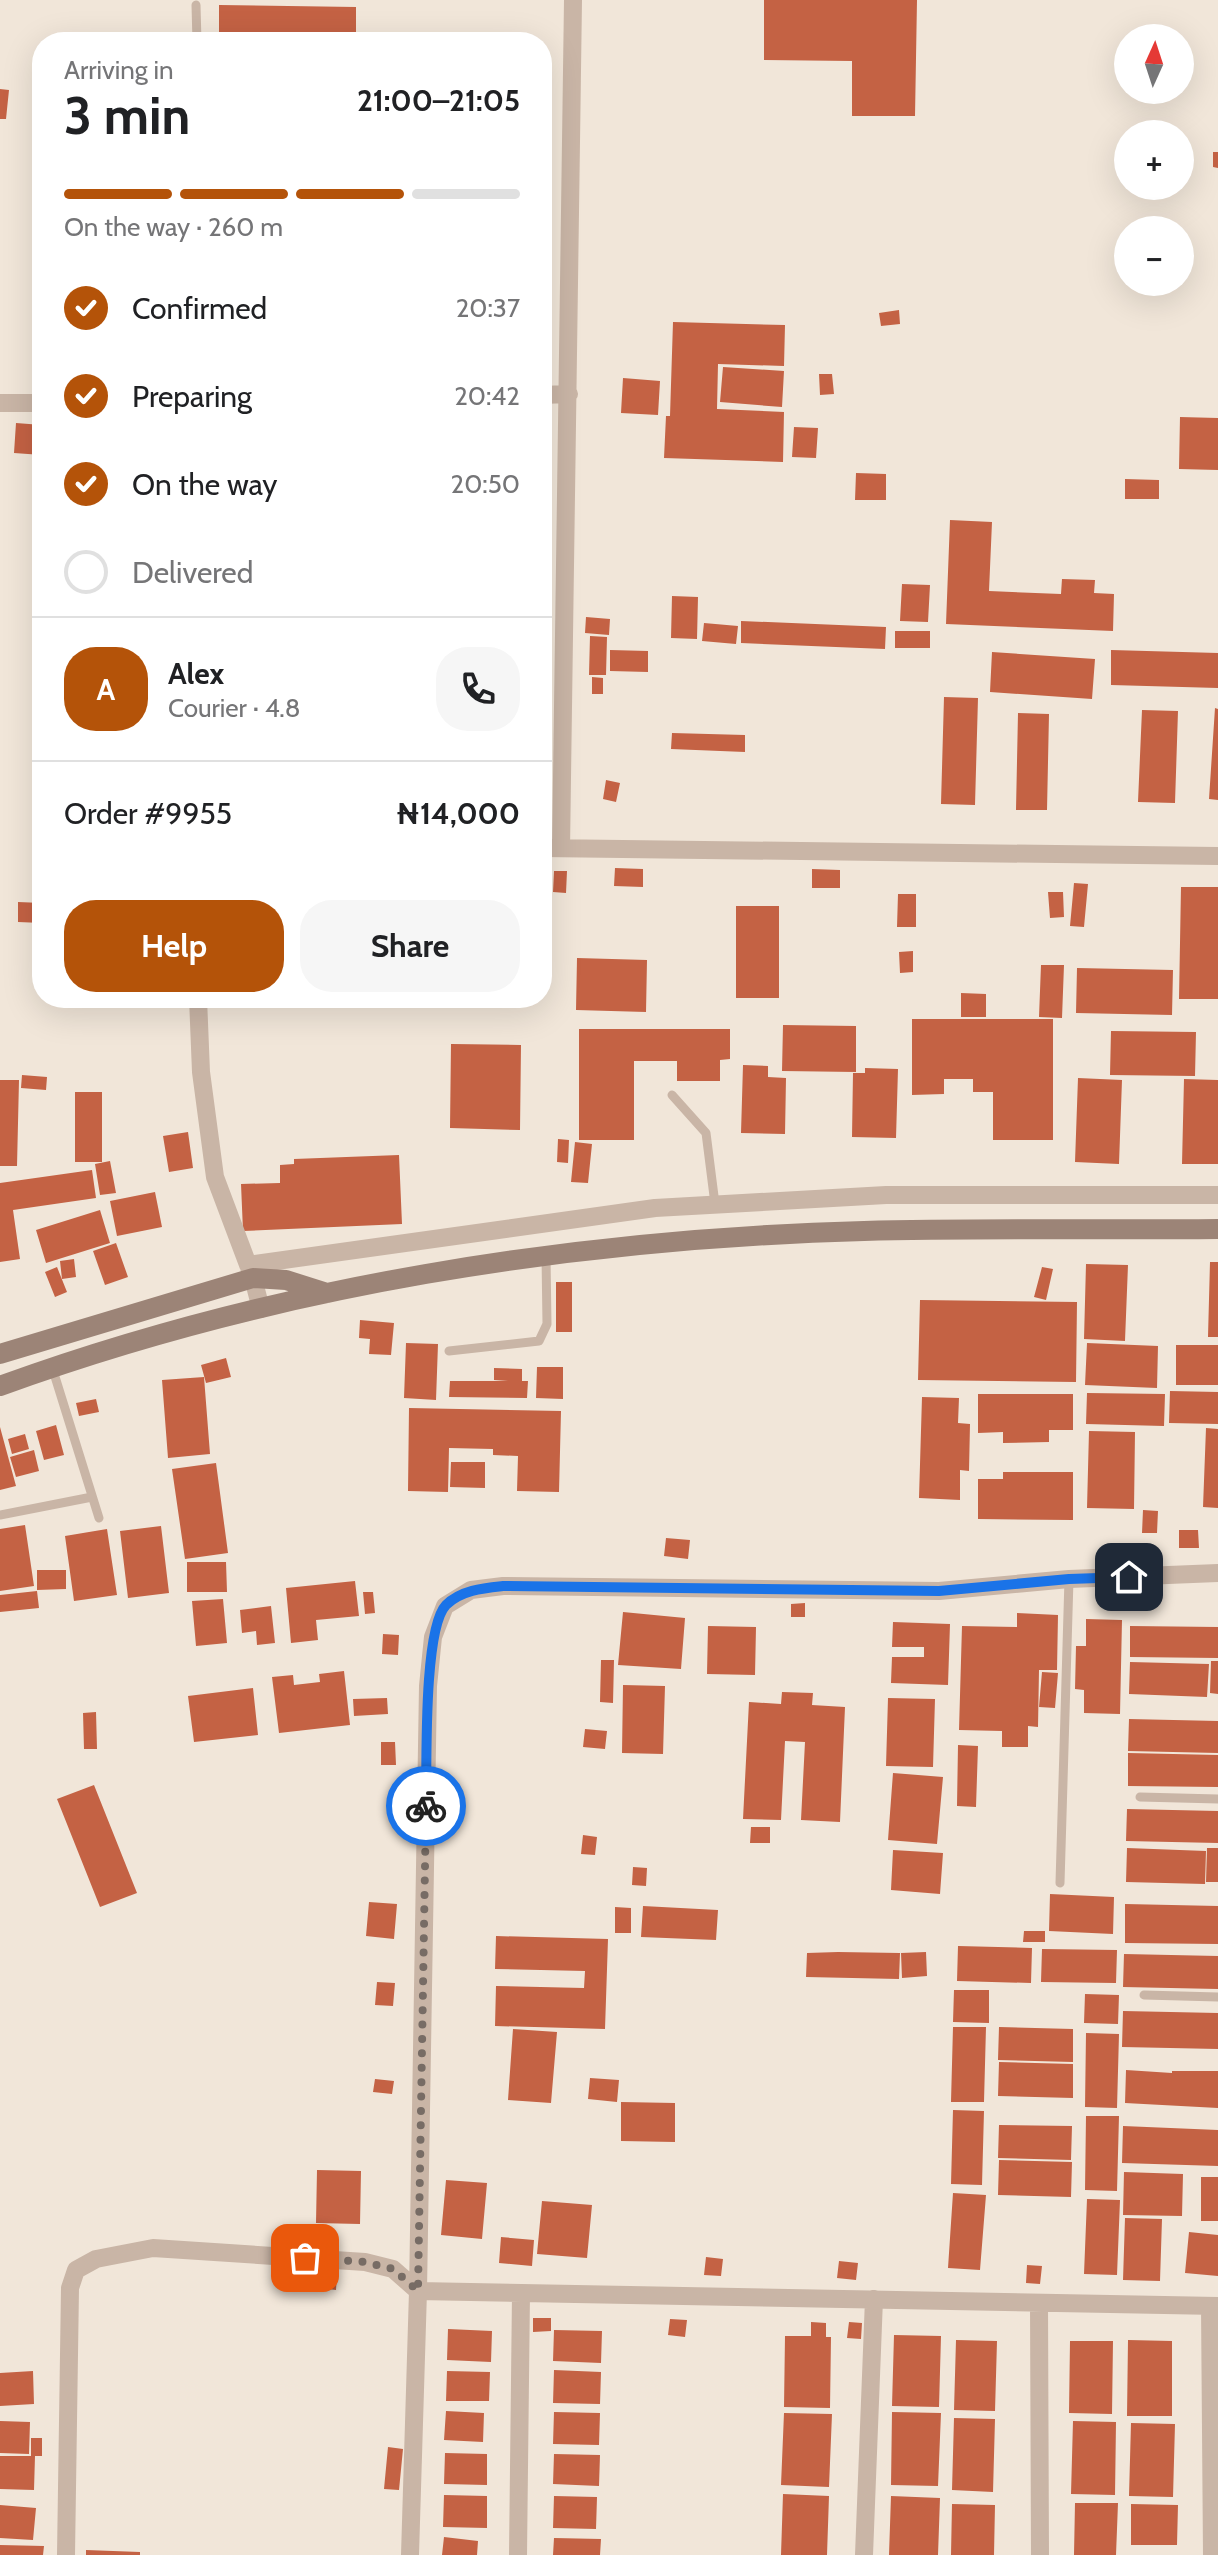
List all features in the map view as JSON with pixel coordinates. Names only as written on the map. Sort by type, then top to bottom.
[{"type":"main road","points":[[0,1386],[186,1326],[327,1293],[546,1256],[863,1231],[1218,1229]]},
{"type":"main road","points":[[0,1354],[250,1272],[327,1293]]},
{"type":"street","points":[[552,823],[569,394],[573,0]]},
{"type":"street","points":[[552,395],[569,394]]},
{"type":"street","points":[[0,403],[32,403]]},
{"type":"street","points":[[552,848],[1218,856]]},
{"type":"street","points":[[198,1008],[201,1072],[215,1177],[261,1309]]},
{"type":"street","points":[[250,1272],[623,1212],[715,1204],[886,1195],[1218,1195]]},
{"type":"street","points":[[410,2555],[418,2291],[428,1686],[433,1637],[445,1606],[471,1590],[503,1586],[939,1591],[1069,1579],[1218,1573]]},
{"type":"street","points":[[66,2555],[70,2288],[76,2270],[96,2259],[153,2248],[365,2262],[393,2269],[418,2291],[1214,2306],[1212,2555]]},
{"type":"street","points":[[518,2555],[521,2293]]},
{"type":"street","points":[[864,2555],[874,2299]]},
{"type":"street","points":[[1039,2303],[1040,2555]]},
{"type":"lane","points":[[196,5],[197,32]]},
{"type":"lane","points":[[672,1095],[706,1133],[715,1204]]},
{"type":"lane","points":[[449,1351],[539,1341],[547,1324],[546,1256]]},
{"type":"lane","points":[[52,1367],[99,1518]]},
{"type":"lane","points":[[0,1515],[92,1497]]},
{"type":"lane","points":[[1060,1883],[1069,1579]]},
{"type":"lane","points":[[1140,1797],[1218,1799]]},
{"type":"lane","points":[[1144,1995],[1218,1997]]},
{"type":"building","points":[[764,0],[917,0],[915,116],[852,116],[852,61],[764,60]]},
{"type":"building","points":[[219,5],[356,7],[356,32],[219,32]]},
{"type":"building","points":[[0,89],[9,90],[6,119],[0,119]]},
{"type":"building","points":[[1213,152],[1218,152],[1218,168],[1213,167]]},
{"type":"building","points":[[899,310],[900,324],[881,326],[879,313]]},
{"type":"building","points":[[673,322],[785,325],[784,366],[718,364],[717,409],[784,412],[783,462],[664,458],[666,416],[670,416]]},
{"type":"building","points":[[723,367],[784,371],[782,407],[720,402]]},
{"type":"building","points":[[819,374],[832,374],[834,394],[820,395]]},
{"type":"building","points":[[623,378],[660,381],[658,415],[621,413]]},
{"type":"building","points":[[1180,417],[1218,418],[1218,470],[1179,469]]},
{"type":"building","points":[[16,423],[32,424],[32,454],[14,453]]},
{"type":"building","points":[[794,427],[818,428],[816,458],[792,457]]},
{"type":"building","points":[[856,473],[886,474],[886,500],[855,500]]},
{"type":"building","points":[[1125,479],[1159,480],[1159,499],[1125,499]]},
{"type":"building","points":[[950,520],[992,522],[989,591],[1061,594],[1062,579],[1095,580],[1094,593],[1114,594],[1113,631],[946,624]]},
{"type":"building","points":[[902,584],[930,585],[928,622],[900,621]]},
{"type":"building","points":[[672,596],[698,597],[697,639],[671,638]]},
{"type":"building","points":[[586,617],[610,619],[609,635],[585,633]]},
{"type":"building","points":[[741,621],[886,627],[885,649],[741,643]]},
{"type":"building","points":[[704,623],[738,626],[736,644],[702,641]]},
{"type":"building","points":[[895,631],[930,631],[930,648],[895,648]]},
{"type":"building","points":[[590,636],[607,637],[606,675],[589,675]]},
{"type":"building","points":[[610,650],[648,651],[648,672],[610,671]]},
{"type":"building","points":[[1111,650],[1218,653],[1218,688],[1111,685]]},
{"type":"building","points":[[992,652],[1095,659],[1092,699],[990,692]]},
{"type":"building","points":[[592,677],[603,678],[603,694],[592,694]]},
{"type":"building","points":[[944,697],[978,698],[975,805],[941,804]]},
{"type":"building","points":[[1215,708],[1218,709],[1218,800],[1209,799]]},
{"type":"building","points":[[1142,710],[1178,711],[1175,803],[1138,802]]},
{"type":"building","points":[[1018,713],[1049,714],[1047,810],[1016,810]]},
{"type":"building","points":[[672,733],[745,735],[745,752],[671,749]]},
{"type":"building","points":[[606,780],[620,783],[616,802],[603,799]]},
{"type":"building","points":[[615,868],[643,869],[643,887],[614,886]]},
{"type":"building","points":[[812,869],[840,870],[840,888],[812,888]]},
{"type":"building","points":[[554,871],[567,871],[566,893],[553,892]]},
{"type":"building","points":[[1074,883],[1088,884],[1084,927],[1070,926]]},
{"type":"building","points":[[1181,887],[1218,887],[1218,999],[1179,999]]},
{"type":"building","points":[[1048,892],[1063,892],[1064,917],[1050,918]]},
{"type":"building","points":[[898,894],[916,894],[916,927],[897,927]]},
{"type":"building","points":[[18,902],[32,903],[32,923],[18,922]]},
{"type":"building","points":[[736,906],[779,906],[779,998],[736,998]]},
{"type":"building","points":[[913,951],[913,972],[900,973],[899,952]]},
{"type":"building","points":[[577,958],[647,960],[646,1012],[576,1010]]},
{"type":"building","points":[[1041,965],[1064,965],[1062,1018],[1039,1017]]},
{"type":"building","points":[[1077,968],[1173,970],[1172,1015],[1076,1013]]},
{"type":"building","points":[[961,993],[986,994],[986,1017],[961,1017]]},
{"type":"building","points":[[912,1019],[1053,1019],[1053,1140],[993,1140],[993,1092],[973,1092],[973,1079],[944,1079],[944,1094],[912,1095]]},
{"type":"building","points":[[783,1025],[856,1026],[856,1072],[782,1071]]},
{"type":"building","points":[[579,1029],[730,1029],[730,1059],[720,1060],[720,1081],[677,1081],[677,1061],[634,1061],[634,1140],[579,1140]]},
{"type":"building","points":[[1111,1031],[1196,1032],[1195,1076],[1110,1075]]},
{"type":"building","points":[[451,1044],[521,1045],[520,1130],[450,1128]]},
{"type":"building","points":[[743,1065],[768,1066],[768,1077],[786,1078],[785,1134],[741,1133]]},
{"type":"building","points":[[865,1068],[898,1069],[896,1138],[852,1137],[853,1073],[865,1073]]},
{"type":"building","points":[[22,1075],[47,1077],[46,1090],[21,1088]]},
{"type":"building","points":[[1078,1078],[1122,1080],[1119,1164],[1075,1162]]},
{"type":"building","points":[[1184,1079],[1218,1080],[1218,1164],[1182,1164]]},
{"type":"building","points":[[0,1080],[19,1080],[17,1166],[0,1166]]},
{"type":"building","points":[[75,1092],[102,1092],[102,1162],[75,1162]]},
{"type":"building","points":[[188,1132],[193,1168],[169,1172],[163,1136]]},
{"type":"building","points":[[558,1139],[569,1140],[568,1163],[557,1162]]},
{"type":"building","points":[[575,1142],[592,1144],[588,1183],[571,1182]]},
{"type":"building","points":[[399,1155],[402,1224],[243,1231],[241,1184],[280,1183],[280,1165],[294,1164],[294,1159]]},
{"type":"building","points":[[110,1161],[116,1193],[100,1195],[95,1164]]},
{"type":"building","points":[[92,1170],[96,1198],[13,1210],[20,1259],[0,1262],[0,1183]]},
{"type":"building","points":[[155,1192],[162,1227],[117,1236],[110,1201]]},
{"type":"building","points":[[100,1210],[110,1243],[46,1263],[36,1230]]},
{"type":"building","points":[[116,1243],[128,1277],[105,1285],[93,1251]]},
{"type":"building","points":[[74,1259],[76,1277],[62,1279],[60,1261]]},
{"type":"building","points":[[1210,1262],[1218,1262],[1218,1337],[1208,1337]]},
{"type":"building","points":[[1086,1264],[1128,1265],[1125,1341],[1084,1339]]},
{"type":"building","points":[[57,1267],[67,1292],[55,1297],[45,1272]]},
{"type":"building","points":[[1042,1267],[1053,1269],[1046,1300],[1034,1297]]},
{"type":"building","points":[[556,1282],[572,1282],[572,1332],[556,1332]]},
{"type":"building","points":[[920,1300],[1077,1302],[1076,1382],[918,1380]]},
{"type":"building","points":[[360,1320],[394,1323],[391,1355],[369,1354],[370,1339],[359,1338]]},
{"type":"building","points":[[406,1343],[438,1344],[436,1400],[404,1398]]},
{"type":"building","points":[[1087,1343],[1158,1346],[1157,1388],[1085,1385]]},
{"type":"building","points":[[1176,1345],[1218,1345],[1218,1385],[1176,1385]]},
{"type":"building","points":[[226,1358],[231,1377],[206,1383],[201,1365]]},
{"type":"building","points":[[537,1367],[563,1367],[563,1399],[536,1398]]},
{"type":"building","points":[[494,1368],[522,1369],[522,1381],[528,1381],[527,1398],[449,1397],[450,1381],[508,1381],[494,1380]]},
{"type":"building","points":[[204,1377],[210,1454],[168,1458],[162,1380]]},
{"type":"building","points":[[1170,1391],[1218,1392],[1218,1424],[1169,1423]]},
{"type":"building","points":[[1087,1393],[1165,1394],[1164,1426],[1086,1424]]},
{"type":"building","points":[[978,1394],[1073,1394],[1073,1430],[1049,1430],[1049,1442],[1003,1443],[1003,1432],[978,1433]]},
{"type":"building","points":[[922,1397],[959,1398],[958,1423],[970,1424],[969,1471],[960,1470],[960,1500],[919,1498]]},
{"type":"building","points":[[96,1399],[99,1412],[79,1416],[76,1403]]},
{"type":"building","points":[[409,1408],[561,1411],[559,1492],[517,1491],[518,1456],[493,1455],[493,1449],[449,1448],[448,1492],[408,1491]]},
{"type":"building","points":[[56,1425],[64,1455],[44,1460],[36,1431]]},
{"type":"building","points":[[0,1427],[16,1486],[0,1490]]},
{"type":"building","points":[[1206,1428],[1218,1429],[1218,1508],[1203,1507]]},
{"type":"building","points":[[1089,1431],[1135,1432],[1134,1509],[1087,1508]]},
{"type":"building","points":[[25,1434],[29,1449],[12,1454],[8,1439]]},
{"type":"building","points":[[34,1450],[39,1471],[16,1477],[10,1457]]},
{"type":"building","points":[[451,1462],[485,1462],[485,1488],[450,1487]]},
{"type":"building","points":[[216,1463],[228,1553],[185,1559],[172,1469]]},
{"type":"building","points":[[1003,1472],[1073,1472],[1073,1520],[978,1519],[978,1479],[1003,1479]]},
{"type":"building","points":[[1143,1510],[1158,1511],[1157,1533],[1142,1533]]},
{"type":"building","points":[[25,1525],[34,1586],[0,1591],[0,1529]]},
{"type":"building","points":[[161,1526],[169,1593],[128,1598],[120,1531]]},
{"type":"building","points":[[107,1529],[117,1595],[74,1601],[65,1536]]},
{"type":"building","points":[[1179,1530],[1198,1530],[1199,1548],[1179,1548]]},
{"type":"building","points":[[666,1538],[690,1540],[688,1559],[664,1556]]},
{"type":"building","points":[[187,1562],[226,1562],[227,1592],[187,1592]]},
{"type":"building","points":[[37,1570],[66,1570],[66,1589],[37,1590]]},
{"type":"building","points":[[355,1581],[359,1616],[316,1620],[318,1640],[291,1643],[286,1588]]},
{"type":"building","points":[[37,1591],[39,1608],[0,1612],[0,1595]]},
{"type":"building","points":[[363,1592],[373,1592],[375,1613],[365,1614]]},
{"type":"building","points":[[223,1599],[227,1643],[196,1646],[192,1601]]},
{"type":"building","points":[[805,1603],[805,1617],[791,1617],[791,1604]]},
{"type":"building","points":[[271,1606],[275,1643],[257,1645],[256,1631],[242,1633],[240,1610]]},
{"type":"building","points":[[623,1612],[685,1618],[681,1669],[618,1665]]},
{"type":"building","points":[[1017,1613],[1058,1615],[1057,1670],[1039,1670],[1038,1727],[1028,1726],[1028,1747],[1002,1747],[1002,1731],[959,1730],[962,1626],[1017,1627]]},
{"type":"building","points":[[1086,1619],[1122,1620],[1120,1714],[1084,1713],[1084,1690],[1075,1689],[1076,1646],[1086,1646]]},
{"type":"building","points":[[893,1622],[950,1624],[948,1685],[891,1683],[892,1657],[924,1657],[924,1647],[892,1647]]},
{"type":"building","points":[[708,1626],[756,1627],[755,1675],[707,1674]]},
{"type":"building","points":[[1130,1626],[1218,1627],[1218,1658],[1130,1657]]},
{"type":"building","points":[[383,1634],[399,1635],[398,1655],[382,1654]]},
{"type":"building","points":[[601,1660],[614,1660],[613,1703],[600,1702]]},
{"type":"building","points":[[1211,1661],[1218,1661],[1218,1694],[1210,1693]]},
{"type":"building","points":[[1130,1662],[1209,1664],[1207,1697],[1129,1694]]},
{"type":"building","points":[[344,1671],[350,1725],[279,1733],[272,1677],[293,1675],[294,1685],[320,1682],[319,1674]]},
{"type":"building","points":[[1042,1672],[1058,1673],[1055,1708],[1039,1707]]},
{"type":"building","points":[[623,1685],[665,1686],[663,1754],[622,1753]]},
{"type":"building","points":[[253,1688],[258,1735],[194,1742],[188,1696]]},
{"type":"building","points":[[782,1692],[813,1693],[812,1705],[845,1707],[840,1822],[801,1820],[805,1742],[785,1741],[781,1820],[743,1819],[749,1702],[781,1704]]},
{"type":"building","points":[[387,1698],[388,1714],[354,1716],[353,1699]]},
{"type":"building","points":[[888,1698],[935,1699],[933,1767],[886,1766]]},
{"type":"building","points":[[96,1712],[97,1749],[84,1749],[83,1713]]},
{"type":"building","points":[[1129,1719],[1218,1721],[1218,1753],[1128,1751]]},
{"type":"building","points":[[585,1729],[607,1731],[605,1749],[583,1747]]},
{"type":"building","points":[[381,1742],[395,1742],[396,1765],[381,1765]]},
{"type":"building","points":[[958,1745],[978,1746],[976,1807],[957,1806]]},
{"type":"building","points":[[1128,1753],[1218,1755],[1218,1787],[1128,1786]]},
{"type":"building","points":[[893,1773],[943,1777],[937,1844],[888,1840]]},
{"type":"building","points":[[94,1785],[137,1893],[100,1907],[57,1799]]},
{"type":"building","points":[[1127,1809],[1218,1811],[1218,1843],[1126,1841]]},
{"type":"building","points":[[751,1827],[770,1827],[770,1843],[750,1843]]},
{"type":"building","points":[[583,1835],[597,1837],[595,1855],[581,1854]]},
{"type":"building","points":[[1127,1848],[1206,1851],[1205,1884],[1126,1882]]},
{"type":"building","points":[[1207,1848],[1218,1848],[1218,1882],[1206,1882]]},
{"type":"building","points":[[893,1850],[943,1853],[940,1894],[891,1890]]},
{"type":"building","points":[[633,1867],[647,1868],[646,1886],[632,1885]]},
{"type":"building","points":[[1050,1894],[1114,1897],[1113,1934],[1049,1931]]},
{"type":"building","points":[[369,1902],[397,1904],[394,1939],[366,1936]]},
{"type":"building","points":[[1125,1904],[1218,1906],[1218,1944],[1125,1943]]},
{"type":"building","points":[[643,1906],[718,1910],[716,1940],[641,1937]]},
{"type":"building","points":[[615,1907],[631,1908],[631,1933],[615,1933]]},
{"type":"building","points":[[1024,1931],[1045,1931],[1045,1942],[1023,1942]]},
{"type":"building","points":[[496,1936],[608,1939],[605,2029],[495,2026],[496,1986],[584,1988],[585,1971],[495,1969]]},
{"type":"building","points":[[958,1946],[1032,1948],[1031,1983],[957,1981]]},
{"type":"building","points":[[1042,1949],[1117,1950],[1116,1983],[1041,1982]]},
{"type":"building","points":[[926,1952],[927,1976],[902,1978],[901,1953]]},
{"type":"building","points":[[807,1953],[900,1953],[899,1979],[806,1977]]},
{"type":"building","points":[[1124,1954],[1218,1956],[1218,1989],[1123,1987]]},
{"type":"building","points":[[377,1982],[395,1983],[393,2006],[375,2005]]},
{"type":"building","points":[[954,1990],[989,1990],[989,2023],[953,2022]]},
{"type":"building","points":[[1085,1994],[1119,1995],[1118,2024],[1084,2023]]},
{"type":"building","points":[[1123,2011],[1218,2013],[1218,2049],[1122,2047]]},
{"type":"building","points":[[953,2027],[986,2027],[984,2102],[951,2102]]},
{"type":"building","points":[[999,2027],[1073,2029],[1073,2062],[998,2060]]},
{"type":"building","points":[[513,2029],[557,2032],[551,2103],[508,2100]]},
{"type":"building","points":[[1086,2033],[1119,2034],[1117,2108],[1085,2107]]},
{"type":"building","points":[[999,2062],[1073,2064],[1073,2098],[998,2096]]},
{"type":"building","points":[[1126,2070],[1172,2073],[1218,2071],[1218,2108],[1125,2103]]},
{"type":"building","points":[[590,2078],[619,2080],[617,2102],[588,2099]]},
{"type":"building","points":[[375,2079],[394,2081],[392,2094],[373,2092]]},
{"type":"building","points":[[621,2102],[675,2103],[675,2142],[621,2141]]},
{"type":"building","points":[[953,2110],[984,2111],[982,2185],[951,2184]]},
{"type":"building","points":[[1086,2116],[1119,2116],[1117,2191],[1085,2190]]},
{"type":"building","points":[[999,2125],[1072,2126],[1071,2160],[998,2158]]},
{"type":"building","points":[[1123,2126],[1218,2130],[1218,2166],[1122,2163]]},
{"type":"building","points":[[999,2160],[1072,2162],[1071,2197],[998,2195]]},
{"type":"building","points":[[317,2170],[361,2171],[360,2224],[316,2223]]},
{"type":"building","points":[[1124,2172],[1183,2174],[1182,2216],[1123,2215]]},
{"type":"building","points":[[1201,2177],[1218,2177],[1218,2221],[1201,2221]]},
{"type":"building","points":[[446,2180],[487,2183],[482,2239],[441,2235]]},
{"type":"building","points":[[953,2193],[986,2195],[980,2270],[948,2268]]},
{"type":"building","points":[[1087,2199],[1120,2200],[1117,2275],[1084,2274]]},
{"type":"building","points":[[542,2201],[592,2205],[587,2258],[537,2254]]},
{"type":"building","points":[[1125,2218],[1162,2219],[1160,2281],[1123,2280]]},
{"type":"building","points":[[1189,2232],[1218,2235],[1218,2276],[1185,2273]]},
{"type":"building","points":[[501,2237],[534,2240],[532,2266],[499,2263]]},
{"type":"building","points":[[706,2257],[723,2259],[721,2276],[704,2275]]},
{"type":"building","points":[[839,2261],[858,2263],[856,2280],[837,2278]]},
{"type":"building","points":[[1027,2265],[1042,2266],[1040,2284],[1026,2283]]},
{"type":"building","points":[[320,2273],[337,2274],[336,2290],[319,2288]]},
{"type":"building","points":[[533,2318],[551,2318],[551,2331],[533,2332]]},
{"type":"building","points":[[670,2319],[687,2320],[685,2337],[668,2335]]},
{"type":"building","points":[[811,2322],[826,2323],[826,2337],[831,2337],[830,2408],[784,2407],[785,2336],[811,2336]]},
{"type":"building","points":[[849,2322],[862,2323],[861,2339],[847,2338]]},
{"type":"building","points":[[448,2329],[492,2331],[491,2362],[447,2360]]},
{"type":"building","points":[[554,2330],[602,2331],[601,2363],[553,2361]]},
{"type":"building","points":[[894,2335],[941,2336],[939,2407],[892,2406]]},
{"type":"building","points":[[956,2340],[997,2341],[995,2411],[954,2410]]},
{"type":"building","points":[[1128,2340],[1172,2341],[1172,2416],[1127,2416]]},
{"type":"building","points":[[1070,2341],[1113,2341],[1112,2414],[1069,2413]]},
{"type":"building","points":[[554,2370],[601,2372],[600,2404],[553,2403]]},
{"type":"building","points":[[33,2371],[34,2404],[0,2406],[0,2373]]},
{"type":"building","points":[[447,2371],[490,2372],[489,2401],[446,2401]]},
{"type":"building","points":[[446,2411],[484,2413],[483,2442],[444,2440]]},
{"type":"building","points":[[554,2412],[600,2413],[599,2445],[553,2444]]},
{"type":"building","points":[[892,2412],[941,2413],[938,2486],[891,2485]]},
{"type":"building","points":[[784,2413],[832,2414],[829,2487],[781,2485]]},
{"type":"building","points":[[954,2418],[995,2419],[993,2492],[952,2490]]},
{"type":"building","points":[[0,2421],[30,2422],[29,2454],[0,2453]]},
{"type":"building","points":[[1073,2421],[1116,2422],[1115,2495],[1071,2494]]},
{"type":"building","points":[[1131,2423],[1175,2424],[1173,2497],[1129,2496]]},
{"type":"building","points":[[31,2438],[42,2438],[42,2456],[35,2456],[34,2490],[0,2489],[0,2456],[31,2456]]},
{"type":"building","points":[[388,2447],[403,2449],[399,2490],[384,2489]]},
{"type":"building","points":[[445,2453],[487,2454],[487,2485],[444,2484]]},
{"type":"building","points":[[554,2454],[600,2455],[599,2486],[553,2484]]},
{"type":"building","points":[[783,2494],[829,2496],[827,2555],[781,2555]]},
{"type":"building","points":[[444,2495],[487,2496],[487,2528],[443,2527]]},
{"type":"building","points":[[554,2496],[597,2497],[596,2529],[553,2528]]},
{"type":"building","points":[[891,2496],[940,2498],[938,2555],[889,2555]]},
{"type":"building","points":[[1075,2503],[1118,2503],[1116,2555],[1074,2555]]},
{"type":"building","points":[[952,2504],[995,2505],[994,2555],[951,2555]]},
{"type":"building","points":[[1131,2504],[1178,2505],[1177,2545],[1131,2545]]},
{"type":"building","points":[[0,2505],[36,2508],[33,2540],[0,2538]]},
{"type":"building","points":[[444,2537],[478,2541],[477,2555],[442,2555]]},
{"type":"building","points":[[554,2538],[601,2539],[600,2555],[553,2555]]},
{"type":"building","points":[[0,2545],[44,2546],[43,2555],[0,2555]]},
{"type":"building","points":[[86,2550],[140,2552],[140,2555],[86,2555]]},
{"type":"way so far","points":[[305,2258],[365,2262],[393,2269],[418,2291],[426,1806]]},
{"type":"route","points":[[426,1806],[428,1686],[433,1637],[445,1606],[471,1590],[503,1586],[939,1591],[1069,1579],[1129,1577]]}]
